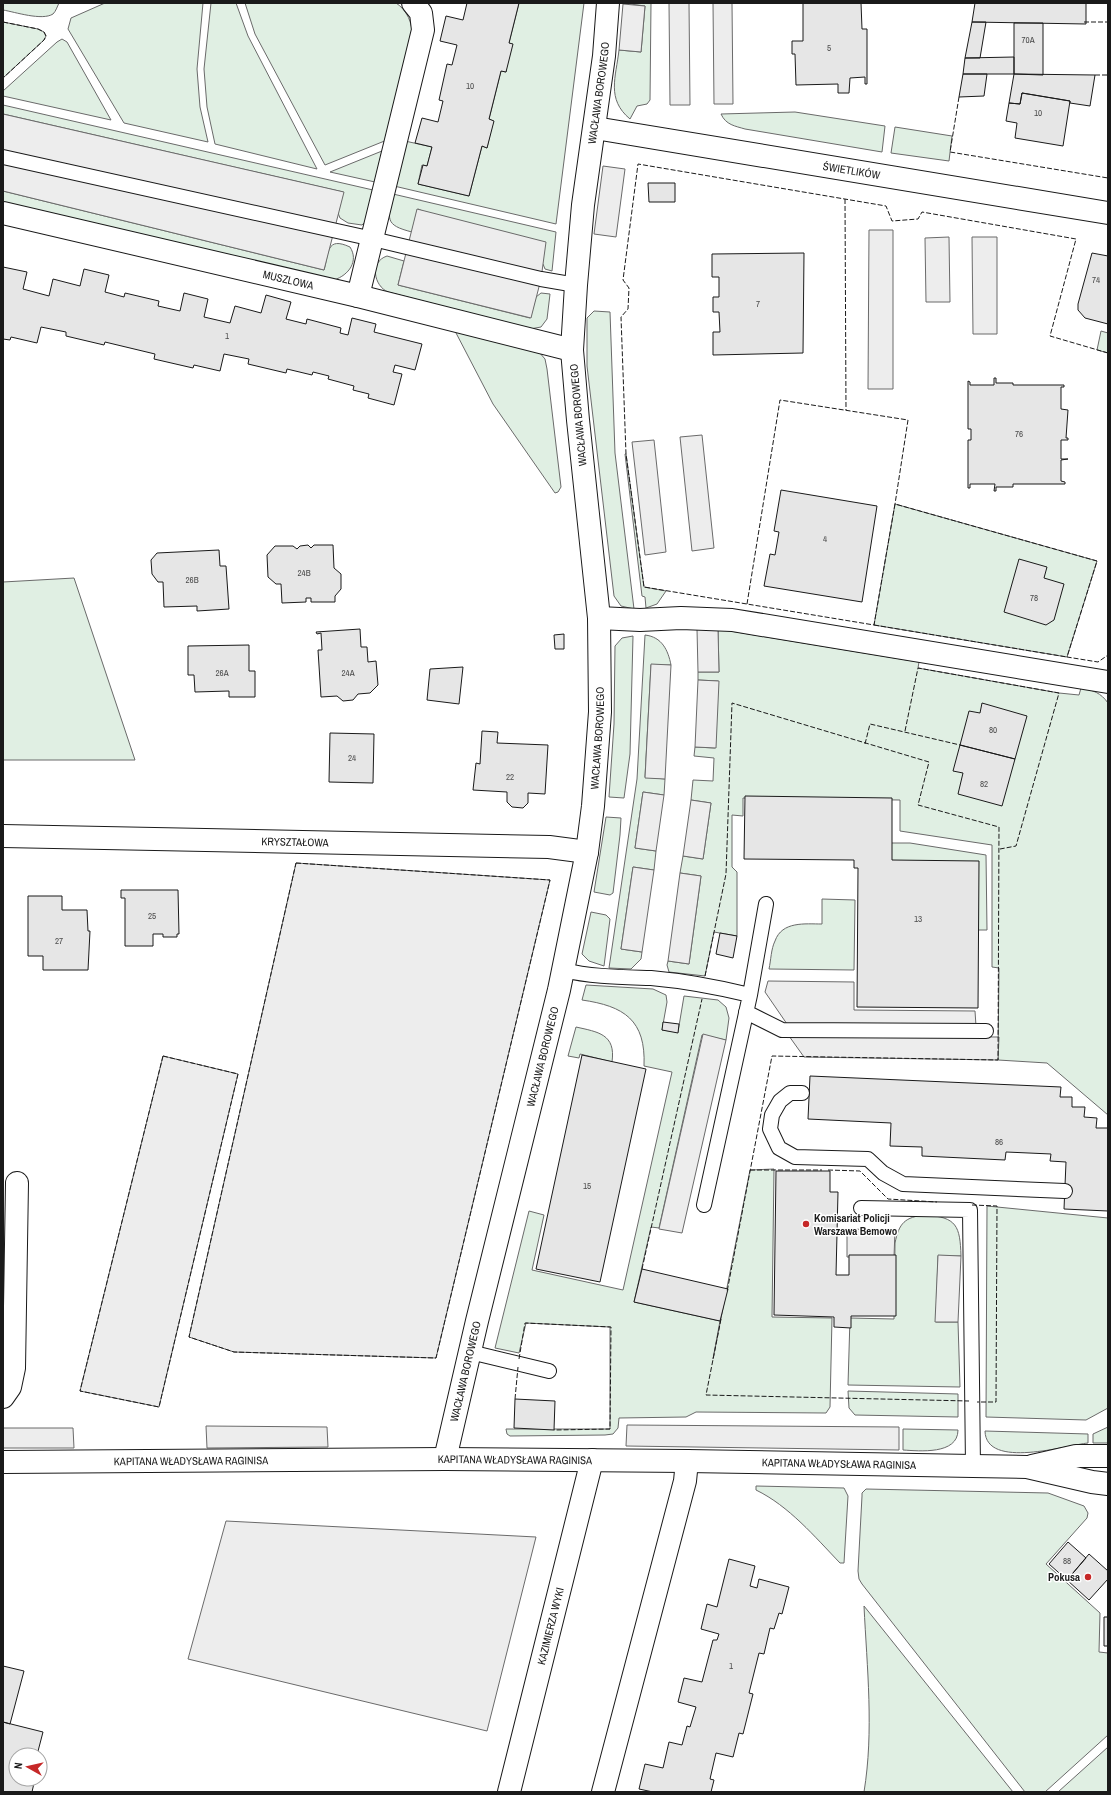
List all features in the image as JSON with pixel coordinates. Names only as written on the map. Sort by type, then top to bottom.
[{"type":"street","points":[[358,296],[423,30],[421,13],[413,3]]},
{"type":"street","name":"WACŁAWA BOROWEGO","points":[[445,1459],[563,970],[587,852],[593,806],[600,712],[599,618],[572,350],[583,204],[595,128],[604,56],[608,3]]},
{"type":"street","name":"ŚWIETLIKÓW","points":[[595,128],[1108,213]]},
{"type":"street","name":"MUSZLOWA","points":[[3,213],[358,296],[572,350]]},
{"type":"street","points":[[599,618],[640,620],[681,618],[732,620],[1108,682]]},
{"type":"street","name":"KRYSZTAŁOWA","points":[[3,836],[548,847],[587,852]]},
{"type":"street","points":[[3,1397],[10,1387],[14,1368],[17,1183]]},
{"type":"street","name":"KAPITANA WŁADYSŁAWA RAGINISA","points":[[1026,1467],[1076,1456],[1108,1456]]},
{"type":"street","name":"KAPITANA WŁADYSŁAWA RAGINISA","points":[[3,1462],[445,1459],[687,1461],[1026,1467],[1092,1482],[1108,1484]]},
{"type":"street","name":"KAZIMIERZA WYKI","points":[[509,1792],[592,1460]]},
{"type":"street","points":[[603,1792],[684,1481],[687,1461]]},
{"type":"lane","points":[[3,157],[373,239],[541,279],[576,285]]},
{"type":"lane","points":[[704,1205],[750,995],[766,904]]},
{"type":"lane","points":[[563,970],[584,975],[652,978],[712,985],[750,995]]},
{"type":"lane","points":[[746,1012],[782,1030],[986,1031]]},
{"type":"lane","points":[[802,1094],[790,1094],[780,1101],[772,1115],[770,1129],[779,1148],[795,1157],[868,1159],[883,1172],[903,1184],[1065,1191]]},
{"type":"lane","points":[[860,1208],[970,1210],[973,1466]]},
{"type":"lane","points":[[470,1352],[549,1371]]},
{"type":"green space","points":[[3,3],[59,3],[53,14],[42,17],[3,10]]},
{"type":"green space","points":[[105,3],[203,3],[197,69],[200,107],[208,142],[124,123],[68,29],[71,18]]},
{"type":"green space","points":[[211,3],[236,3],[248,36],[317,169],[215,144],[207,107],[204,69]]},
{"type":"green space","points":[[245,3],[396,3],[402,8],[410,21],[412,29],[387,140],[325,165],[255,34]]},
{"type":"green space","points":[[519,3],[584,3],[556,224],[394,186],[405,141],[432,147],[427,166],[422,165],[418,184],[469,196],[482,146],[487,148],[493,121],[489,119],[501,71],[506,72],[509,43]]},
{"type":"green space","points":[[623,3],[651,3],[650,100],[647,104],[637,106],[630,119],[618,104],[614,87],[615,78],[619,50],[641,52],[645,6]]},
{"type":"green space","points":[[3,22],[38,29],[44,32],[46,36],[44,40],[3,78]]},
{"type":"green space","points":[[62,39],[67,42],[111,120],[3,96],[3,91]]},
{"type":"green space","points":[[3,105],[373,190],[366,221],[362,225],[348,223],[340,218],[338,213],[343,192],[3,114]]},
{"type":"green space","points":[[795,112],[885,126],[882,152],[745,129],[728,123],[721,114]]},
{"type":"green space","points":[[895,127],[952,136],[949,161],[891,153]]},
{"type":"green space","points":[[382,151],[375,182],[330,172]]},
{"type":"green space","points":[[3,191],[324,270],[330,248],[333,245],[342,244],[350,247],[353,252],[353,262],[351,267],[344,275],[334,280],[3,204]]},
{"type":"green space","points":[[393,194],[556,232],[552,271],[545,269],[543,264],[418,209],[412,232],[397,227],[390,220],[389,215]]},
{"type":"green space","points":[[387,256],[404,261],[398,285],[530,318],[536,297],[541,293],[550,294],[547,319],[541,327],[530,329],[388,292],[379,285],[376,274],[378,263],[381,259]]},
{"type":"green space","points":[[594,311],[610,312],[615,453],[634,609],[621,606],[614,596],[587,366],[587,318]]},
{"type":"green space","points":[[455,331],[539,352],[545,359],[561,487],[558,492],[555,493],[493,404]]},
{"type":"green space","points":[[1101,331],[1108,333],[1108,353],[1097,350]]},
{"type":"green space","points":[[625,454],[644,587],[666,591],[657,604],[646,608],[645,597],[642,596]]},
{"type":"green space","points":[[895,504],[1097,561],[1067,657],[874,625]]},
{"type":"green space","points":[[74,578],[135,760],[3,760],[3,582]]},
{"type":"green space","points":[[718,629],[919,662],[918,668],[1059,693],[1079,695],[1081,688],[1096,692],[1108,703],[1108,1115],[1047,1063],[998,1060],[999,968],[992,967],[992,845],[900,831],[900,800],[743,798],[743,816],[732,815],[732,867],[737,872],[737,936],[714,932],[705,976],[669,972],[667,965],[668,961],[689,964],[701,876],[680,873],[683,856],[703,859],[711,803],[691,800],[693,780],[713,781],[714,758],[694,756],[695,747],[715,748],[718,681],[698,680],[698,672],[719,672]]},
{"type":"green space","points":[[645,635],[656,638],[660,641],[666,649],[671,665],[651,665],[645,777],[665,779],[664,795],[643,792],[635,848],[656,851],[654,870],[633,867],[621,949],[642,952],[641,959],[631,969],[609,968],[637,779]]},
{"type":"green space","points":[[633,636],[630,754],[624,798],[609,797],[614,724],[615,646],[622,638]]},
{"type":"green space","points":[[606,817],[621,818],[613,893],[610,895],[594,892]]},
{"type":"green space","points":[[890,843],[910,843],[986,855],[987,930],[976,930],[890,864]]},
{"type":"green space","points":[[822,899],[855,900],[854,970],[769,969],[774,944],[778,935],[783,930],[795,925],[822,924]]},
{"type":"green space","points":[[591,912],[606,915],[610,919],[604,966],[589,961],[582,954]]},
{"type":"green space","points":[[586,985],[653,989],[666,995],[667,1002],[662,1030],[678,1032],[684,996],[718,1000],[726,1007],[729,1018],[726,1040],[702,1035],[659,1228],[651,1227],[634,1302],[720,1321],[713,1359],[750,1170],[774,1169],[772,1317],[832,1318],[830,1407],[826,1413],[696,1412],[686,1417],[619,1418],[618,1428],[613,1434],[605,1435],[510,1436],[507,1434],[506,1429],[610,1429],[610,1327],[526,1323],[519,1353],[495,1348],[529,1211],[544,1215],[532,1270],[623,1290],[672,1072],[644,1066],[644,1050],[641,1037],[636,1026],[630,1018],[621,1011],[610,1006],[582,1000]]},
{"type":"green space","points":[[576,1027],[604,1036],[611,1045],[613,1053],[612,1062],[580,1054],[579,1058],[568,1056]]},
{"type":"green space","points":[[987,1206],[1108,1218],[1108,1408],[1086,1420],[986,1417]]},
{"type":"green space","points":[[925,1215],[944,1218],[955,1225],[958,1230],[961,1256],[938,1256],[936,1322],[958,1322],[960,1387],[848,1385],[850,1318],[894,1319],[895,1243],[897,1236],[901,1226],[908,1219]]},
{"type":"green space","points":[[848,1391],[958,1394],[958,1417],[855,1415],[849,1408]]},
{"type":"green space","points":[[1108,1427],[1108,1443],[1093,1443],[1093,1434]]},
{"type":"green space","points":[[903,1429],[958,1430],[956,1438],[952,1444],[945,1448],[918,1451],[903,1450]]},
{"type":"green space","points":[[985,1431],[1088,1434],[1088,1443],[1046,1450],[1012,1452],[999,1450],[989,1443]]},
{"type":"green space","points":[[756,1486],[844,1488],[848,1496],[844,1563],[840,1563],[780,1504],[756,1490]]},
{"type":"green space","points":[[866,1489],[1048,1493],[1084,1506],[1088,1513],[1087,1518],[1046,1564],[1100,1613],[1099,1652],[1108,1653],[1108,1735],[1045,1792],[1025,1792],[859,1579],[858,1571],[862,1493]]},
{"type":"green space","points":[[864,1606],[1013,1792],[864,1792],[869,1746],[869,1699]]},
{"type":"green space","points":[[1108,1747],[1108,1792],[1058,1792]]},
{"type":"shaded area","points":[[669,3],[689,3],[690,105],[670,105]]},
{"type":"shaded area","points":[[713,3],[732,3],[733,104],[714,104]]},
{"type":"shaded area","points":[[623,4],[645,6],[641,52],[619,50]]},
{"type":"shaded area","points":[[3,114],[344,192],[324,270],[3,191]]},
{"type":"shaded area","points":[[603,166],[625,169],[616,237],[594,234]]},
{"type":"shaded area","points":[[417,209],[546,242],[541,279],[531,318],[398,285]]},
{"type":"shaded area","points":[[869,230],[893,230],[893,389],[868,389]]},
{"type":"shaded area","points":[[949,237],[950,302],[926,302],[925,238]]},
{"type":"shaded area","points":[[972,237],[997,237],[997,334],[973,334]]},
{"type":"shaded area","points":[[702,435],[714,548],[692,551],[680,437]]},
{"type":"shaded area","points":[[654,440],[666,552],[645,555],[632,442]]},
{"type":"shaded area","points":[[697,629],[718,629],[719,672],[698,672]]},
{"type":"shaded area","points":[[651,664],[671,665],[665,779],[645,778]]},
{"type":"shaded area","points":[[698,680],[719,681],[716,748],[695,747]]},
{"type":"shaded area","points":[[643,792],[664,795],[656,851],[635,848]]},
{"type":"shaded area","points":[[691,800],[711,803],[703,859],[683,856]]},
{"type":"shaded area","points":[[296,863],[550,880],[436,1358],[234,1352],[189,1337]]},
{"type":"shaded area","points":[[633,867],[654,870],[642,952],[621,949]]},
{"type":"shaded area","points":[[680,873],[701,876],[689,964],[668,961]]},
{"type":"shaded area","points":[[768,981],[854,982],[854,1010],[975,1011],[976,1026],[787,1024],[765,992]]},
{"type":"shaded area","points":[[703,1034],[726,1040],[682,1233],[659,1229]]},
{"type":"shaded area","points":[[789,1036],[999,1037],[998,1060],[804,1057]]},
{"type":"shaded area","points":[[163,1056],[238,1074],[159,1407],[80,1391]]},
{"type":"shaded area","points":[[847,1229],[895,1230],[894,1257],[847,1257]]},
{"type":"shaded area","points":[[938,1255],[961,1256],[958,1322],[935,1322]]},
{"type":"shaded area","points":[[627,1425],[899,1427],[899,1450],[626,1446]]},
{"type":"shaded area","points":[[206,1426],[327,1427],[328,1447],[207,1448]]},
{"type":"shaded area","points":[[3,1428],[73,1428],[74,1448],[3,1448]]},
{"type":"shaded area","points":[[226,1521],[536,1537],[487,1731],[188,1659]]},
{"type":"building","points":[[467,3],[519,3],[509,43],[513,44],[506,72],[501,71],[489,119],[494,121],[487,148],[482,146],[469,196],[418,184],[423,165],[427,166],[432,147],[415,143],[422,118],[438,122],[443,101],[439,100],[447,64],[452,65],[457,45],[440,41],[446,16],[463,20]]},
{"type":"building","points":[[803,3],[861,3],[862,29],[867,29],[867,84],[865,84],[865,77],[850,78],[849,93],[838,93],[838,84],[796,85],[795,54],[792,54],[792,41],[803,41]]},
{"type":"building","points":[[975,3],[1086,3],[1086,24],[972,22]]},
{"type":"building","points":[[972,22],[986,22],[980,58],[965,58]]},
{"type":"building","points":[[1014,23],[1043,23],[1043,75],[1014,74]]},
{"type":"building","points":[[1014,57],[1014,74],[963,74],[965,58]]},
{"type":"building","points":[[963,74],[987,74],[984,96],[959,97]]},
{"type":"building","points":[[1014,74],[1095,75],[1090,106],[1022,93],[1020,104],[1009,103]]},
{"type":"building","points":[[1022,93],[1070,101],[1063,146],[1015,138],[1017,123],[1006,121],[1009,103],[1020,104]]},
{"type":"building","points":[[648,183],[675,183],[675,202],[649,202]]},
{"type":"building","points":[[804,253],[803,353],[713,355],[713,332],[720,332],[719,312],[713,312],[713,297],[719,297],[719,277],[712,277],[712,254]]},
{"type":"building","points":[[1092,253],[1108,256],[1108,324],[1085,318],[1078,310],[1078,304]]},
{"type":"building","points":[[3,267],[27,272],[23,289],[49,296],[53,279],[80,286],[84,269],[109,275],[105,292],[124,297],[125,293],[159,301],[158,306],[180,311],[184,293],[208,299],[204,317],[230,323],[235,306],[261,313],[266,295],[291,302],[286,319],[306,324],[307,319],[341,328],[340,333],[348,335],[352,318],[376,324],[374,332],[422,344],[415,370],[395,365],[393,372],[402,374],[394,405],[368,398],[369,394],[353,390],[354,386],[328,379],[329,376],[313,372],[312,375],[287,369],[286,373],[248,364],[249,359],[224,354],[220,371],[194,365],[193,368],[154,359],[155,354],[105,342],[104,345],[66,336],[66,332],[41,327],[37,343],[11,337],[10,340],[3,339]]},
{"type":"building","points":[[994,378],[996,378],[996,383],[1013,383],[1013,385],[1064,385],[1064,387],[1061,387],[1061,409],[1068,410],[1066,438],[1068,438],[1068,440],[1061,440],[1061,459],[1068,459],[1061,460],[1061,481],[1065,482],[1065,484],[1013,484],[1013,487],[996,487],[996,491],[994,491],[995,484],[970,484],[970,488],[968,488],[968,440],[971,440],[971,429],[968,429],[968,381],[970,382],[970,385],[994,385]]},
{"type":"building","points":[[781,490],[877,506],[862,602],[764,586],[770,554],[775,555],[779,532],[774,531]]},
{"type":"building","points":[[308,545],[311,548],[314,545],[333,545],[334,568],[341,574],[341,589],[335,596],[335,602],[311,602],[311,598],[306,598],[306,602],[282,603],[281,584],[276,584],[268,577],[267,555],[275,546],[293,546],[297,549],[300,546]]},
{"type":"building","points":[[219,550],[220,566],[226,566],[229,609],[197,611],[197,606],[164,607],[163,582],[158,582],[152,574],[151,560],[157,553]]},
{"type":"building","points":[[1019,559],[1047,567],[1044,578],[1064,584],[1054,620],[1046,625],[1004,612]]},
{"type":"building","points":[[360,629],[361,647],[367,647],[368,662],[376,661],[378,685],[370,693],[358,694],[353,700],[343,701],[337,696],[321,697],[318,650],[322,650],[321,633],[317,634],[316,632]]},
{"type":"building","points":[[564,634],[564,649],[555,649],[554,635]]},
{"type":"building","points":[[249,645],[249,671],[255,671],[255,697],[229,697],[229,691],[195,692],[194,675],[188,675],[188,646]]},
{"type":"building","points":[[463,667],[459,704],[427,700],[430,669]]},
{"type":"building","points":[[982,703],[1027,716],[1015,759],[960,745],[969,711],[980,713]]},
{"type":"building","points":[[482,731],[498,732],[497,743],[548,745],[545,794],[528,793],[528,803],[523,808],[512,807],[507,802],[507,792],[473,790],[476,763],[480,764]]},
{"type":"building","points":[[330,733],[374,734],[373,783],[329,782]]},
{"type":"building","points":[[960,745],[1015,759],[1002,806],[958,794],[963,773],[953,771]]},
{"type":"building","points":[[745,796],[892,798],[892,860],[979,861],[978,1008],[857,1007],[858,868],[854,868],[854,860],[744,859]]},
{"type":"building","points":[[121,890],[178,890],[179,934],[177,934],[177,937],[163,937],[163,934],[153,934],[153,946],[125,946],[125,898],[121,898]]},
{"type":"building","points":[[28,896],[62,896],[62,910],[87,910],[88,931],[90,931],[88,970],[43,970],[43,956],[28,956]]},
{"type":"building","points":[[720,933],[737,936],[733,958],[716,954]]},
{"type":"building","points":[[663,1022],[679,1024],[678,1033],[662,1030]]},
{"type":"building","points":[[582,1055],[646,1069],[600,1282],[536,1269]]},
{"type":"building","points":[[810,1076],[1061,1087],[1060,1097],[1072,1097],[1072,1107],[1085,1107],[1084,1117],[1097,1118],[1096,1128],[1108,1128],[1108,1211],[1064,1209],[1066,1162],[1050,1161],[1051,1154],[1006,1152],[1005,1160],[922,1156],[922,1147],[890,1146],[891,1123],[808,1119]]},
{"type":"building","name":"Komisariat Policji Warszawa Bemowo","points":[[776,1171],[830,1171],[830,1192],[838,1192],[836,1275],[849,1275],[849,1255],[896,1255],[896,1316],[851,1316],[851,1328],[834,1327],[834,1317],[774,1315]]},
{"type":"building","points":[[642,1269],[728,1289],[720,1321],[634,1302]]},
{"type":"building","points":[[515,1399],[555,1401],[554,1430],[514,1428]]},
{"type":"building","points":[[1068,1542],[1086,1558],[1067,1580],[1049,1564]]},
{"type":"building","points":[[1089,1554],[1108,1571],[1108,1579],[1089,1600],[1067,1580]]},
{"type":"building","points":[[729,1559],[755,1566],[750,1586],[757,1588],[759,1579],[789,1587],[782,1614],[779,1613],[774,1629],[770,1628],[764,1654],[759,1653],[749,1693],[753,1694],[743,1734],[739,1733],[733,1757],[716,1753],[710,1779],[714,1780],[711,1792],[653,1792],[639,1789],[645,1764],[663,1768],[669,1742],[682,1745],[687,1726],[690,1727],[696,1707],[678,1702],[684,1678],[702,1682],[713,1640],[717,1640],[719,1634],[701,1629],[707,1604],[717,1607]]},
{"type":"building","points":[[1104,1617],[1108,1617],[1108,1646],[1104,1646]]},
{"type":"building","points":[[3,1666],[24,1671],[10,1724],[3,1722]]},
{"type":"building","points":[[3,1722],[43,1732],[39,1747],[8,1747],[8,1787],[33,1787],[32,1792],[3,1792]]},
{"type":"fence","points":[[3,22],[38,29],[44,32],[46,36],[44,40],[3,78]]},
{"type":"fence","points":[[1084,22],[1108,22]]},
{"type":"fence","points":[[1095,75],[1108,75]]},
{"type":"fence","points":[[959,97],[950,152],[1108,178]]},
{"type":"fence","points":[[1108,353],[1050,336],[1076,239],[922,212],[918,219],[892,221],[886,206],[638,164],[623,280],[629,288],[628,309],[621,317],[626,454],[644,587],[874,625],[895,504],[1097,561],[1067,657],[1098,662],[1108,655]]},
{"type":"fence","points":[[845,199],[846,410]]},
{"type":"fence","points":[[747,604],[780,400],[908,420],[895,504]]},
{"type":"fence","points":[[874,625],[1067,657]]},
{"type":"fence","points":[[905,731],[918,668],[1059,693],[1016,846],[1000,849]]},
{"type":"fence","points":[[705,976],[726,874],[732,703],[929,762],[918,805],[999,827],[998,1060],[772,1056],[727,1292]]},
{"type":"fence","points":[[865,744],[870,724],[960,745]]},
{"type":"fence","points":[[296,863],[550,880],[436,1358],[234,1352],[189,1337],[296,863]]},
{"type":"fence","points":[[642,1269],[702,999]]},
{"type":"fence","points":[[163,1056],[238,1074],[159,1407],[80,1391],[163,1056]]},
{"type":"fence","points":[[750,1170],[822,1170]]},
{"type":"fence","points":[[828,1170],[860,1171],[888,1199],[937,1202]]},
{"type":"fence","points":[[972,1205],[997,1206],[996,1402],[977,1402]]},
{"type":"fence","points":[[721,1319],[706,1395],[969,1401]]},
{"type":"fence","points":[[519,1359],[525,1323],[611,1327],[610,1429],[554,1430]]},
{"type":"fence","points":[[515,1399],[518,1367]]},
{"type":"place","name":"Komisariat Policji Warszawa Bemowo","points":[[806,1224]]},
{"type":"place","name":"Pokusa","points":[[1088,1577]]}]
